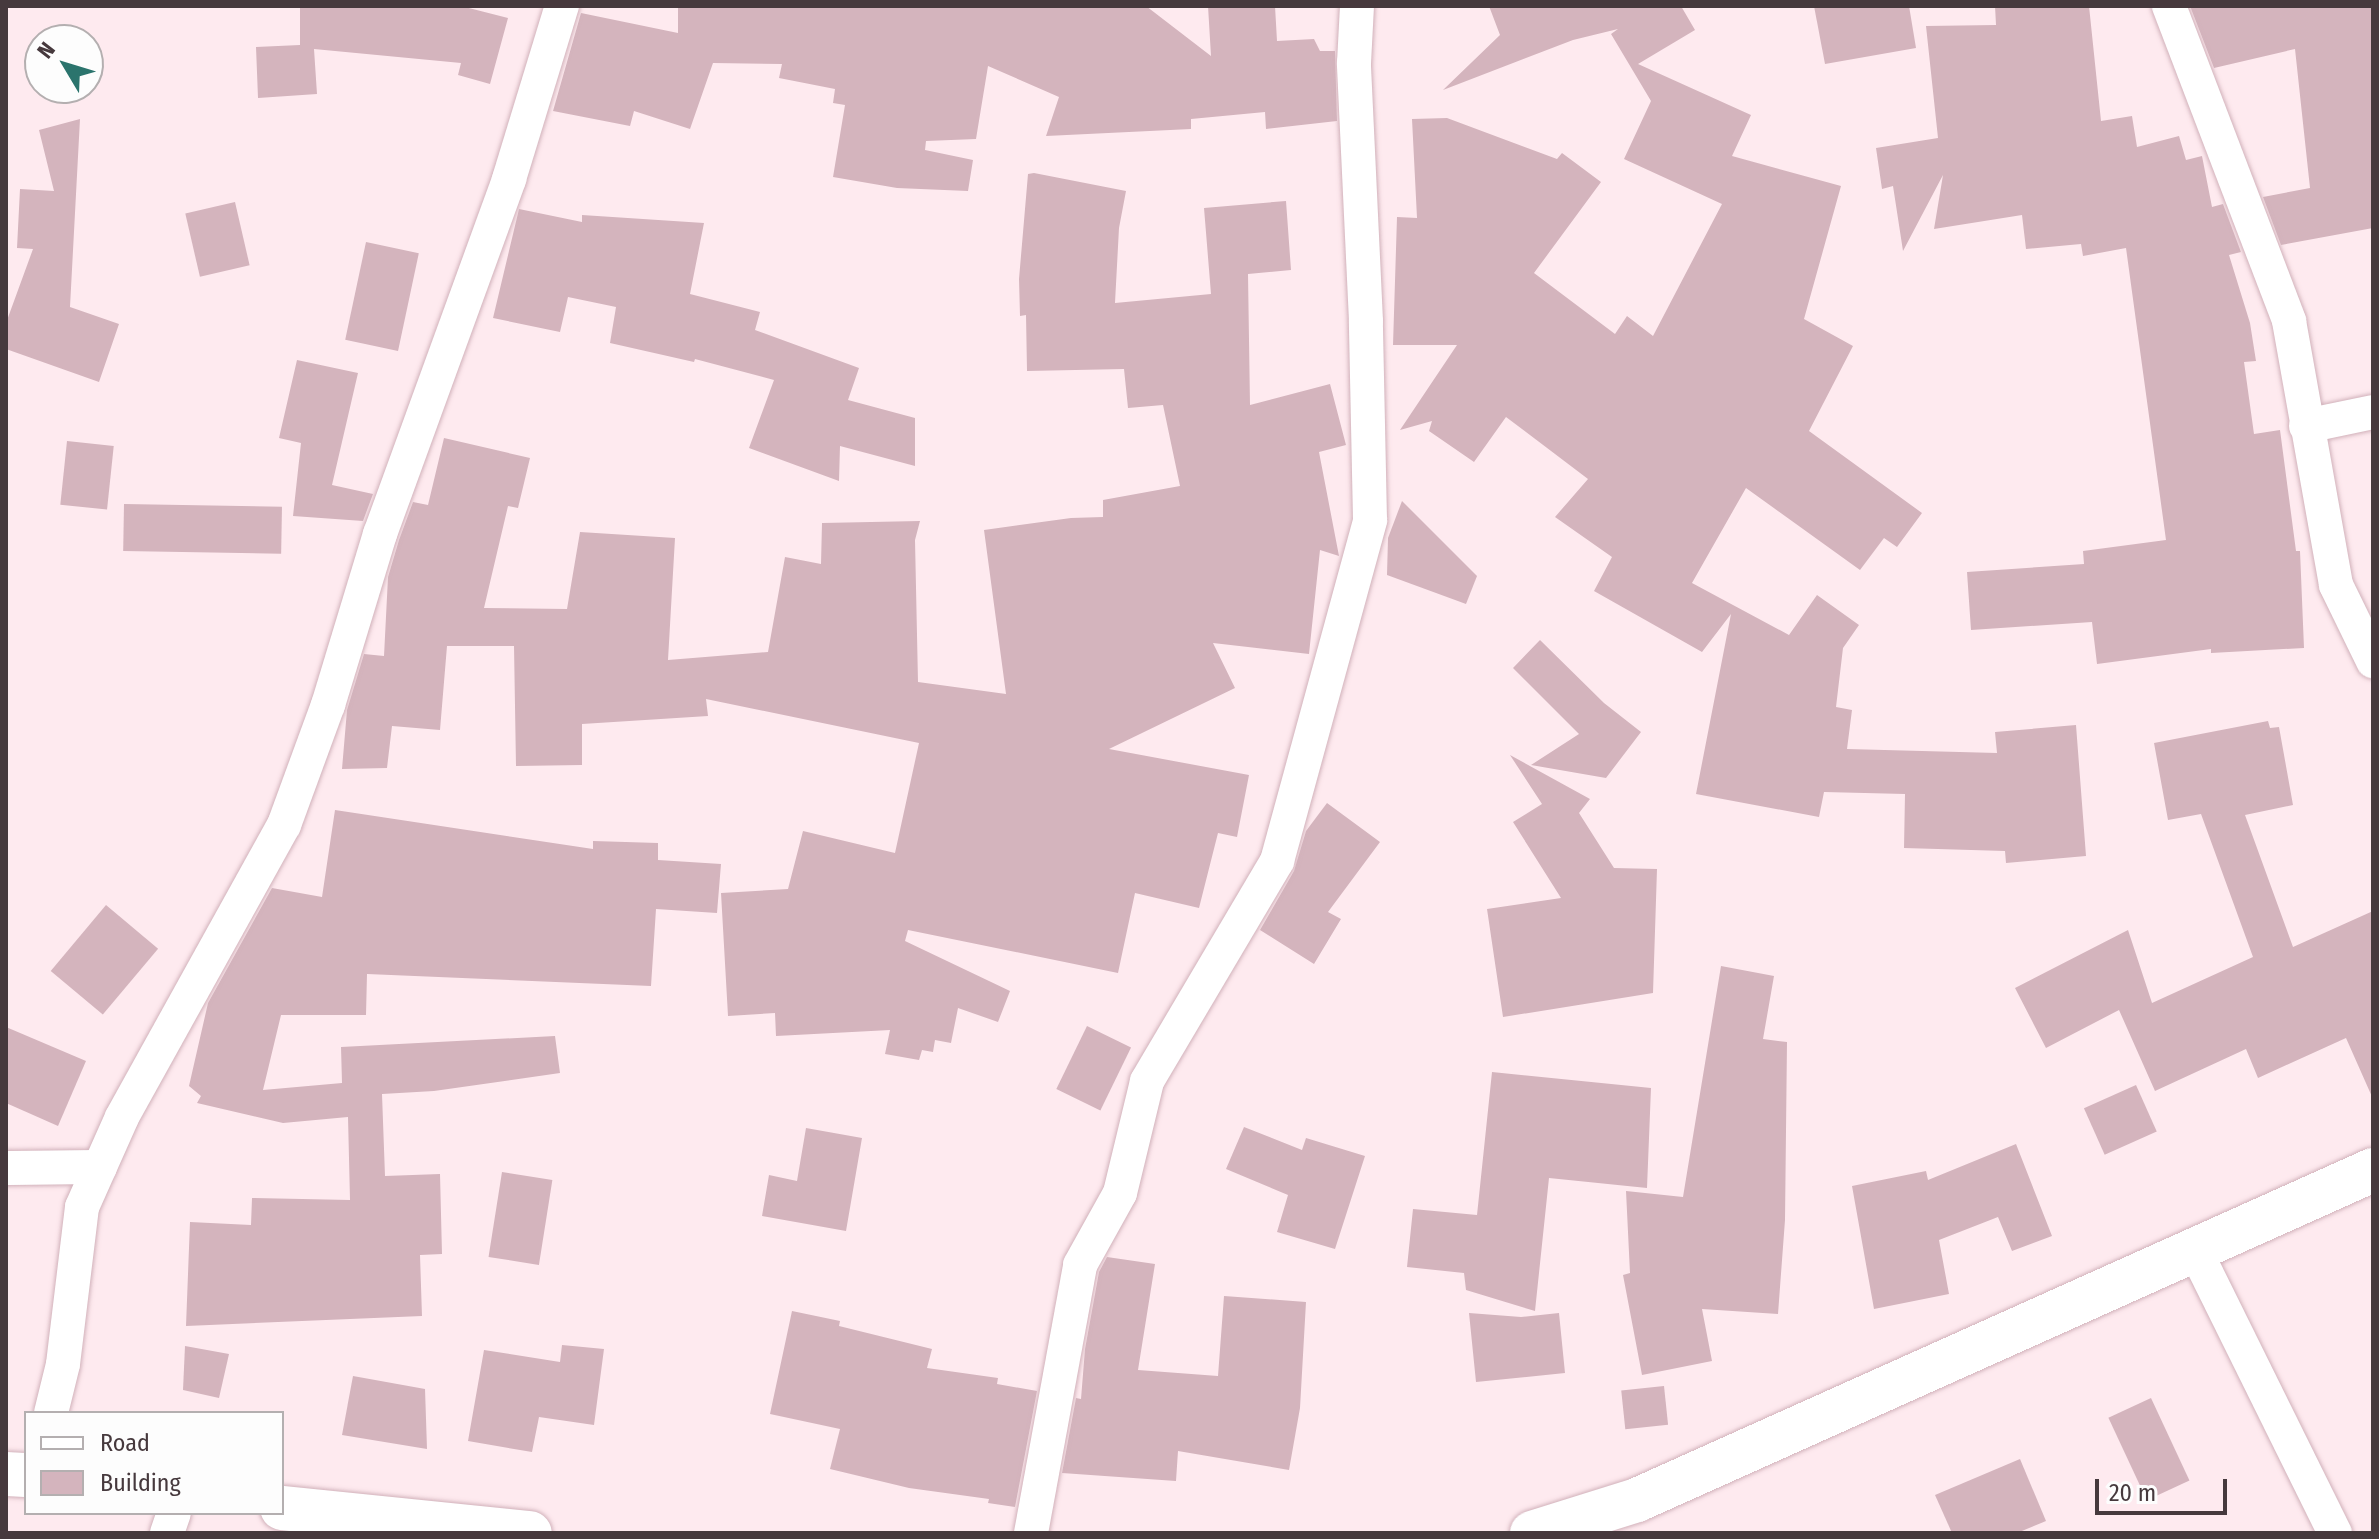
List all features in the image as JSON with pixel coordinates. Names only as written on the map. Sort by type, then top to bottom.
[{"type":"street","points":[[51,1411],[63,1364],[82,1207],[129,1104],[284,825],[328,705],[380,534],[509,179],[562,6]]},
{"type":"street","points":[[1031,1533],[1080,1265],[1120,1193],[1147,1081],[1277,861],[1370,520],[1366,321],[1354,63],[1357,6]]},
{"type":"street","points":[[2169,6],[2289,321],[2336,585],[2373,661]]},
{"type":"street","points":[[2306,426],[2373,412]]},
{"type":"street","points":[[6,1168],[100,1167]]},
{"type":"street","points":[[1532,1533],[1637,1500],[2373,1170]]},
{"type":"street","points":[[2195,1250],[2335,1533]]},
{"type":"street","points":[[284,1508],[530,1533]]},
{"type":"building","points":[[300,6],[461,6],[508,18],[490,84],[458,75],[461,63],[314,49],[317,94],[258,98],[256,47],[300,45]]},
{"type":"building","points":[[678,6],[1146,6],[1211,56],[1208,6],[1275,6],[1277,41],[1314,39],[1320,51],[1335,51],[1337,121],[1266,129],[1265,112],[1191,119],[1191,129],[1046,136],[1059,97],[988,66],[976,139],[926,141],[925,150],[973,160],[968,191],[897,188],[833,177],[845,105],[833,103],[835,89],[779,78],[782,64],[713,63],[690,129],[634,111],[630,126],[553,111],[581,13],[678,33]]},
{"type":"building","points":[[1489,6],[1681,6],[1695,30],[1638,64],[1751,115],[1732,156],[1841,186],[1804,319],[1853,346],[1809,431],[1922,513],[1897,547],[1884,538],[1860,570],[1746,488],[1692,583],[1789,635],[1817,595],[1859,625],[1843,648],[1836,707],[1852,710],[1847,749],[1997,753],[1995,732],[2076,725],[2086,856],[2006,863],[2005,851],[1904,848],[1905,794],[1824,792],[1819,817],[1696,794],[1731,614],[1702,652],[1594,591],[1612,557],[1555,517],[1588,479],[1506,417],[1474,462],[1429,431],[1432,421],[1400,430],[1457,345],[1393,345],[1397,217],[1417,218],[1412,119],[1447,118],[1557,159],[1562,153],[1601,182],[1534,273],[1615,334],[1627,316],[1653,336],[1722,204],[1624,159],[1651,101],[1611,34],[1618,29],[1573,40],[1443,90],[1500,35]]},
{"type":"building","points":[[1814,6],[1909,6],[1916,48],[1825,64]]},
{"type":"building","points":[[1995,6],[2089,6],[2101,121],[2132,116],[2137,147],[2179,136],[2186,160],[2202,156],[2212,207],[2223,204],[2241,252],[2229,255],[2250,323],[2256,361],[2244,362],[2254,434],[2280,430],[2296,551],[2300,551],[2304,648],[2211,653],[2211,649],[2097,664],[2092,622],[1971,630],[1967,572],[2084,564],[2083,551],[2166,540],[2126,248],[2083,256],[2081,244],[2026,249],[2022,215],[1934,229],[1943,175],[1903,251],[1893,186],[1882,189],[1876,148],[1938,138],[1926,26],[1996,25]]},
{"type":"building","points":[[2190,6],[2373,6],[2373,228],[2281,245],[2263,197],[2310,188],[2295,49],[2214,68]]},
{"type":"building","points":[[80,119],[70,307],[119,324],[99,382],[6,349],[6,323],[33,249],[17,248],[20,189],[54,191],[39,130]]},
{"type":"building","points":[[1028,174],[1126,191],[1119,228],[1115,303],[1211,294],[1204,208],[1286,201],[1291,270],[1248,274],[1250,405],[1330,384],[1346,445],[1319,452],[1339,556],[1320,550],[1309,654],[1213,643],[1235,688],[1109,749],[1249,775],[1237,837],[1218,833],[1199,908],[1135,893],[1118,973],[908,930],[905,941],[1010,991],[998,1022],[958,1008],[951,1043],[935,1040],[933,1052],[922,1050],[919,1060],[885,1054],[890,1030],[776,1036],[775,1013],[728,1016],[721,893],[788,889],[803,831],[895,853],[919,743],[706,699],[708,716],[582,724],[582,765],[516,766],[514,646],[447,646],[440,730],[392,726],[387,768],[342,769],[347,710],[364,654],[384,656],[388,577],[399,540],[413,502],[428,505],[444,438],[530,458],[518,508],[508,506],[484,608],[567,609],[580,532],[675,538],[668,660],[768,652],[785,557],[821,564],[822,523],[920,521],[915,540],[918,682],[1006,694],[984,530],[1071,518],[1103,517],[1103,500],[1180,486],[1163,405],[1128,408],[1124,369],[1027,371],[1026,315],[1020,316],[1019,279]]},
{"type":"building","points":[[235,202],[250,265],[200,277],[185,213]]},
{"type":"building","points":[[519,209],[582,222],[582,215],[704,223],[690,294],[760,312],[755,330],[859,368],[848,400],[915,418],[915,466],[840,446],[839,481],[749,448],[774,380],[695,359],[694,362],[610,343],[616,307],[568,297],[560,332],[493,318]]},
{"type":"building","points":[[366,242],[419,253],[398,351],[345,340]]},
{"type":"building","points":[[297,360],[358,373],[332,485],[373,494],[363,521],[293,516],[301,443],[279,438]]},
{"type":"building","points":[[67,441],[114,446],[107,510],[60,505]]},
{"type":"building","points":[[1402,501],[1477,576],[1466,604],[1387,575],[1388,538]]},
{"type":"building","points":[[124,504],[282,507],[281,554],[123,551]]},
{"type":"building","points":[[1540,640],[1604,703],[1641,732],[1606,778],[1531,765],[1579,734],[1513,668]]},
{"type":"building","points":[[2268,721],[2270,728],[2279,727],[2293,805],[2245,815],[2293,947],[2373,911],[2373,1099],[2346,1038],[2258,1078],[2246,1049],[2155,1091],[2119,1010],[2046,1048],[2015,988],[2128,930],[2152,1003],[2253,957],[2201,814],[2168,820],[2154,743]]},
{"type":"building","points":[[1510,755],[1590,799],[1579,813],[1614,868],[1657,869],[1653,993],[1503,1017],[1487,909],[1561,898],[1513,822],[1542,804]]},
{"type":"building","points":[[1327,803],[1380,842],[1328,912],[1341,919],[1314,964],[1260,930],[1294,871],[1306,831]]},
{"type":"building","points":[[335,810],[593,849],[593,841],[658,843],[658,860],[721,864],[717,913],[656,909],[651,986],[367,974],[366,1015],[281,1015],[263,1090],[342,1083],[341,1047],[555,1036],[560,1073],[434,1091],[382,1094],[385,1176],[440,1174],[442,1254],[420,1255],[422,1316],[186,1326],[190,1222],[251,1225],[252,1198],[350,1200],[348,1117],[283,1123],[197,1103],[201,1096],[189,1086],[208,1003],[272,888],[322,897]]},
{"type":"building","points":[[106,905],[158,949],[103,1015],[51,971]]},
{"type":"building","points":[[1721,966],[1774,976],[1763,1039],[1787,1042],[1785,1220],[1778,1314],[1702,1309],[1712,1361],[1642,1375],[1623,1275],[1630,1273],[1626,1191],[1683,1197]]},
{"type":"building","points":[[1087,1026],[1131,1047],[1100,1110],[1056,1089]]},
{"type":"building","points":[[6,1027],[86,1061],[58,1126],[6,1103]]},
{"type":"building","points":[[1492,1072],[1651,1088],[1647,1188],[1549,1178],[1535,1311],[1466,1290],[1464,1273],[1407,1267],[1413,1209],[1477,1215]]},
{"type":"building","points":[[2136,1085],[2157,1132],[2105,1155],[2084,1108]]},
{"type":"building","points":[[1244,1127],[1302,1150],[1306,1138],[1365,1156],[1335,1249],[1277,1232],[1288,1195],[1226,1169]]},
{"type":"building","points":[[806,1128],[862,1138],[846,1231],[762,1216],[769,1175],[797,1181]]},
{"type":"building","points":[[2016,1144],[2052,1236],[2012,1251],[1998,1217],[1939,1240],[1949,1294],[1874,1309],[1852,1186],[1926,1171],[1928,1180]]},
{"type":"building","points":[[502,1172],[552,1180],[539,1265],[489,1257]]},
{"type":"building","points":[[1107,1257],[1155,1264],[1138,1370],[1218,1376],[1224,1296],[1306,1302],[1300,1408],[1289,1470],[1178,1451],[1176,1481],[1062,1473],[1076,1398],[1081,1399],[1085,1349],[1099,1272]]},
{"type":"building","points":[[792,1311],[840,1321],[839,1326],[932,1349],[927,1368],[998,1378],[997,1384],[1037,1391],[1015,1507],[988,1503],[989,1499],[909,1488],[830,1469],[840,1429],[770,1414]]},
{"type":"building","points":[[1469,1313],[1521,1317],[1559,1313],[1565,1373],[1476,1382]]},
{"type":"building","points":[[562,1345],[604,1349],[594,1425],[539,1417],[532,1452],[468,1441],[484,1350],[560,1362]]},
{"type":"building","points":[[185,1346],[229,1354],[219,1398],[183,1390]]},
{"type":"building","points":[[353,1376],[425,1389],[427,1449],[342,1435]]},
{"type":"building","points":[[1664,1386],[1668,1425],[1625,1429],[1621,1390]]},
{"type":"building","points":[[2151,1398],[2189,1480],[2147,1500],[2108,1418]]},
{"type":"building","points":[[2020,1459],[2046,1521],[2017,1533],[1952,1533],[1935,1495]]}]
